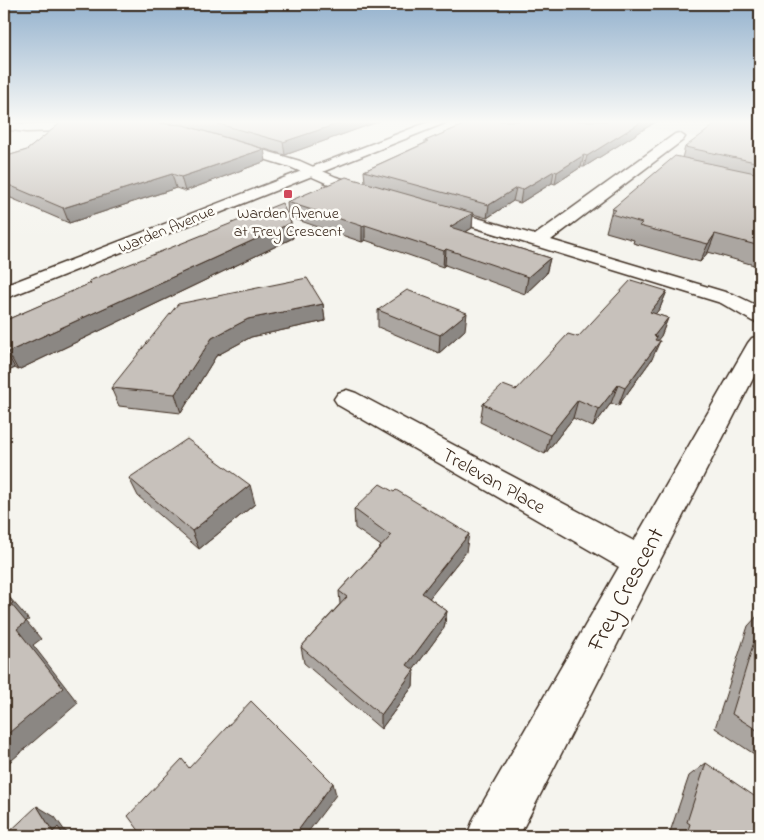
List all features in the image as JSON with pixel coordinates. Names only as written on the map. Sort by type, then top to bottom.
[{"type":"street","points":[[278,160],[312,171],[331,180],[392,197]]},
{"type":"street","name":"Warden Avenue","points":[[4,292],[340,160]]},
{"type":"street","points":[[539,240],[648,161],[664,165]]},
{"type":"street","points":[[419,205],[728,299],[760,316]]},
{"type":"street","name":"Frey Crescent","points":[[492,836],[760,343]]},
{"type":"street","name":"Trelevan Place","points":[[347,399],[640,561]]},
{"type":"building","points":[[4,160],[231,160],[181,177],[172,174],[63,208],[4,183]]},
{"type":"building","points":[[388,160],[576,160],[522,190],[516,188],[489,205],[364,171]]},
{"type":"building","points":[[670,160],[695,160],[760,174],[760,246],[715,234],[708,244],[639,226],[642,223],[611,214],[616,210],[612,209]]},
{"type":"building","points":[[747,160],[760,160],[760,163]]},
{"type":"building","points":[[346,177],[473,213],[450,227],[550,258],[528,277],[446,249],[444,251],[287,202]]},
{"type":"building","points":[[282,203],[291,223],[8,352],[4,351],[4,321],[91,283],[89,281]]},
{"type":"building","points":[[307,278],[323,304],[248,319],[212,338],[175,394],[111,388],[178,304]]},
{"type":"building","points":[[631,280],[667,291],[650,312],[668,318],[654,336],[657,337],[655,340],[660,341],[625,388],[618,385],[599,409],[578,400],[550,435],[483,404],[503,385],[516,390],[568,334],[578,337]]},
{"type":"building","points":[[407,290],[467,313],[440,335],[378,310]]},
{"type":"building","points":[[187,439],[250,485],[192,531],[129,478]]},
{"type":"building","points":[[380,484],[394,492],[396,490],[469,534],[422,593],[447,611],[407,665],[414,670],[381,715],[301,647],[347,597],[339,591],[391,536],[354,509]]},
{"type":"building","points":[[4,592],[26,622],[17,629],[63,688],[4,737]]},
{"type":"building","points":[[760,622],[760,732],[732,714]]},
{"type":"building","points":[[251,701],[333,783],[294,836],[284,836],[280,832],[277,836],[143,836],[128,816],[182,759],[189,768]]},
{"type":"building","points":[[706,763],[760,800],[760,836],[686,836],[690,824],[687,822]]},
{"type":"building","points":[[37,806],[53,832],[58,827],[64,836],[5,836]]},
{"type":"place","name":"Warden Avenue at Frey Crescent","points":[[288,194]]}]
